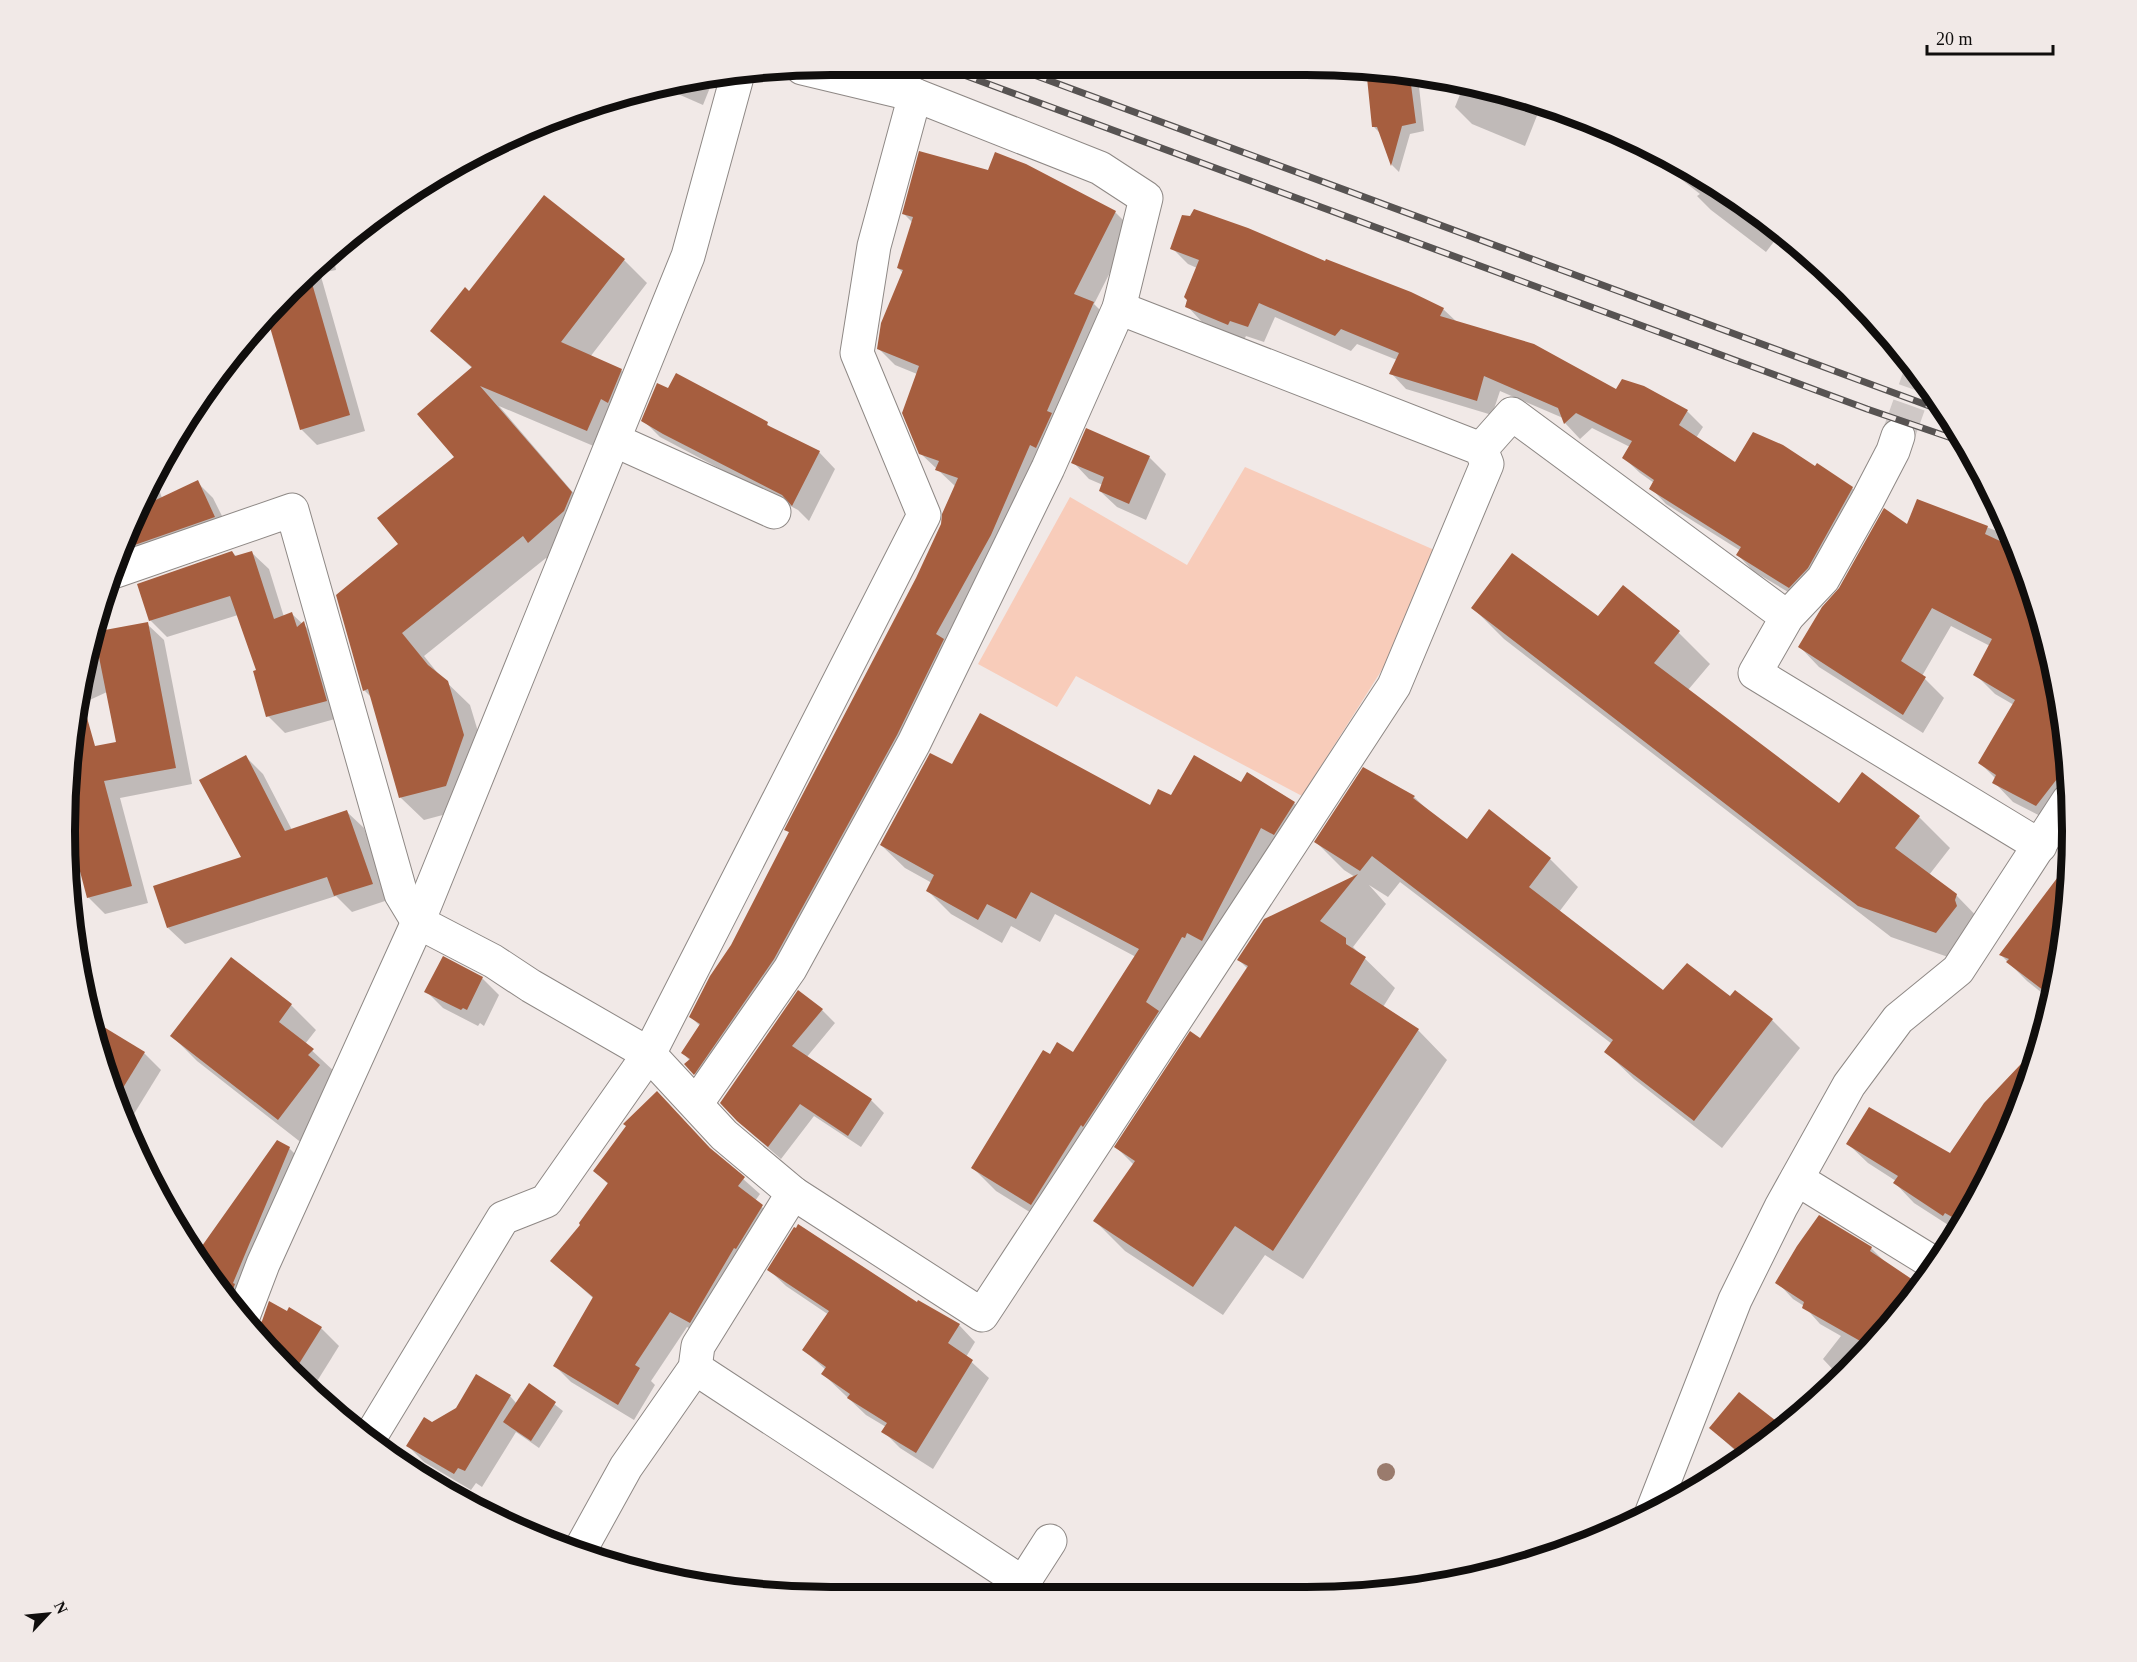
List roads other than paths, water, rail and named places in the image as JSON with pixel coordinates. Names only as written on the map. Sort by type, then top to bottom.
[{"type":"street","points":[[696,1104],[790,969],[914,743],[1048,468],[1119,308],[1146,198],[1100,168],[915,95],[831,75]]},
{"type":"street","points":[[246,1309],[263,1264],[418,922],[688,256],[736,81]]},
{"type":"street","points":[[373,1432],[503,1218],[546,1201],[649,1054],[924,515],[857,353],[874,246],[915,95]]},
{"type":"street","points":[[1119,308],[1481,449]]},
{"type":"street","points":[[1481,449],[1512,414],[1787,617]]},
{"type":"street","points":[[1898,436],[1893,451],[1868,499],[1823,579],[1787,617],[1755,673],[2040,846]]},
{"type":"street","points":[[614,440],[774,512]]},
{"type":"street","points":[[123,569],[292,510],[401,894],[418,922],[493,961],[531,986],[649,1054],[724,1135],[793,1192],[982,1315],[1394,686],[1486,464],[1481,449]]},
{"type":"street","points":[[1657,1500],[1735,1300],[1797,1179],[1849,1085],[1899,1019],[1958,970],[2061,812]]},
{"type":"street","points":[[1797,1179],[1928,1260]]},
{"type":"street","points":[[583,1545],[626,1467],[695,1368],[698,1346],[793,1192]]},
{"type":"street","points":[[695,1368],[1014,1587]]},
{"type":"street","points":[[1020,1587],[1050,1541]]},
{"type":"tunnel","points":[[1898,436],[1916,385]]},
{"type":"railway","points":[[964,75],[1867,409],[1952,438]]},
{"type":"railway","points":[[1034,75],[1932,407]]}]
